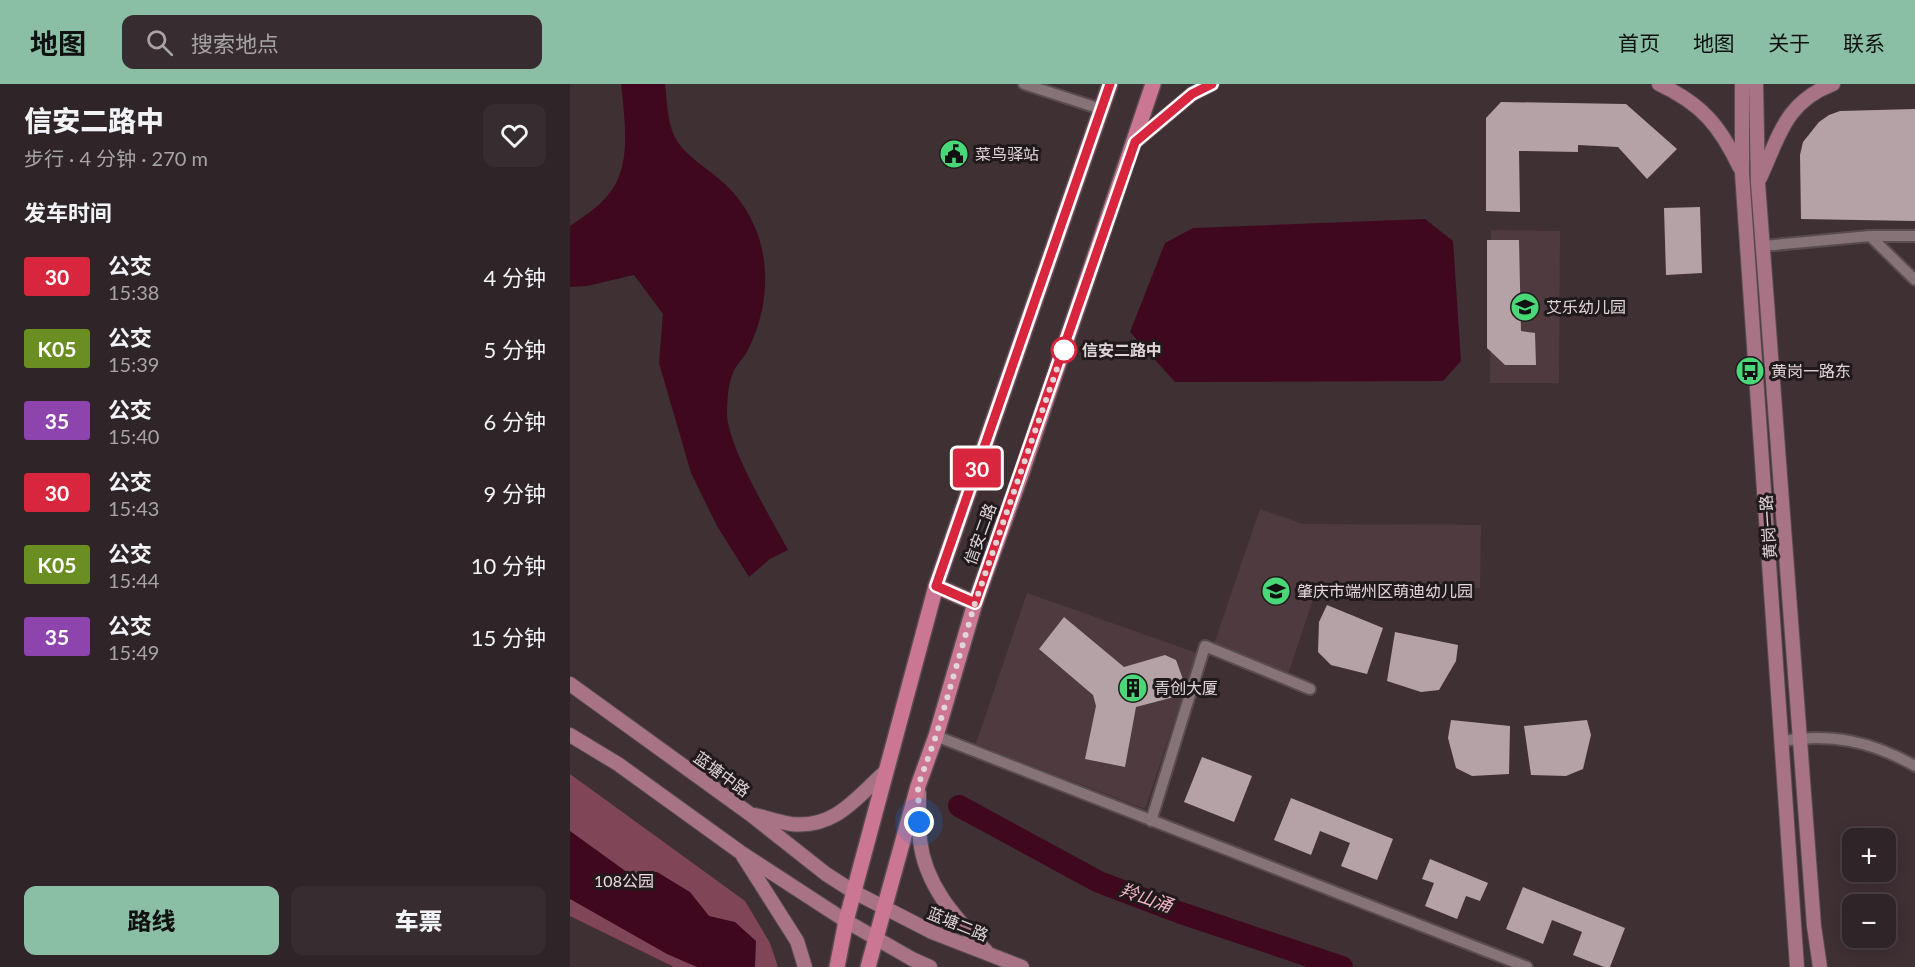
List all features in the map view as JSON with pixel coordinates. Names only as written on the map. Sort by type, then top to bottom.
[{"type":"main road","name":"信安二路","points":[[837,967],[846,921],[936,586],[1110,84]]},
{"type":"main road","name":"信安二路","points":[[868,967],[918,786],[936,736],[975,603],[1153,84]]},
{"type":"main road","points":[[1135,142],[1192,94],[1212,84]]},
{"type":"main road","points":[[1659,84],[1686,99],[1718,127],[1729,144],[1742,173]]},
{"type":"main road","name":"黄岗一路","points":[[1742,84],[1742,173],[1797,967]]},
{"type":"main road","name":"黄岗一路","points":[[1755,84],[1758,183],[1814,926],[1820,967]]},
{"type":"main road","points":[[1758,183],[1780,128],[1791,112],[1823,88],[1833,84]]},
{"type":"main road","points":[[936,586],[975,603]]},
{"type":"main road","name":"蓝塘中路","points":[[570,684],[750,814],[826,874],[884,908]]},
{"type":"main road","points":[[570,735],[618,764],[740,852],[846,921],[930,967]]},
{"type":"main road","points":[[750,814],[792,824],[826,821],[847,808],[885,772]]},
{"type":"main road","points":[[918,786],[920,839],[924,860],[933,884],[948,909],[989,954]]},
{"type":"main road","points":[[740,852],[789,927],[797,942],[805,967]]},
{"type":"main road","name":"蓝塘二路","points":[[884,908],[932,932],[1022,967]]},
{"type":"street","points":[[1024,84],[1101,109]]},
{"type":"street","points":[[1870,236],[1915,280]]},
{"type":"street","points":[[1763,246],[1870,236],[1915,236]]},
{"type":"street","points":[[1151,820],[1205,646],[1310,689]]},
{"type":"street","points":[[936,736],[1527,967]]},
{"type":"street","points":[[1781,741],[1800,738],[1837,738],[1864,744],[1915,766]]},
{"type":"shaded area","points":[[621,84],[665,84],[670,121],[676,140],[686,152],[726,185],[739,200],[750,216],[761,245],[765,272],[762,312],[748,350],[731,377],[727,414],[729,428],[742,463],[788,550],[770,559],[749,577],[717,526],[691,473],[659,363],[663,314],[634,275],[587,286],[570,287],[570,226],[606,197],[620,174],[625,148]]},
{"type":"shaded area","points":[[1425,219],[1453,241],[1461,361],[1443,381],[1175,382],[1130,332],[1165,243],[1193,228]]},
{"type":"shaded area","name":"艾乐幼儿园","points":[[1491,230],[1560,231],[1559,383],[1490,383]]},
{"type":"shaded area","name":"肇庆市端州区萌迪幼儿园","points":[[1260,509],[1303,524],[1481,525],[1480,588],[1326,586],[1315,594],[1287,677],[1213,647]]},
{"type":"shaded area","points":[[1027,593],[1197,653],[1145,809],[976,744]]},
{"type":"shaded area","points":[[570,831],[631,875],[657,872],[690,892],[709,916],[735,922],[756,941],[755,967],[697,967],[667,954],[570,899]]},
{"type":"green space","name":"108公园","points":[[570,774],[745,901],[770,943],[778,967],[674,967],[570,916]]},
{"type":"building","points":[[1501,102],[1626,104],[1677,149],[1647,179],[1618,147],[1578,145],[1578,152],[1519,151],[1520,212],[1486,211],[1486,118]]},
{"type":"building","points":[[1915,109],[1915,221],[1801,219],[1800,155],[1803,142],[1819,122],[1840,111]]},
{"type":"building","points":[[1700,207],[1702,273],[1666,275],[1664,208]]},
{"type":"building","points":[[1487,240],[1519,240],[1521,331],[1535,333],[1536,365],[1505,365],[1487,348]]},
{"type":"building","points":[[1327,605],[1383,628],[1367,674],[1331,665],[1318,652],[1319,622]]},
{"type":"building","name":"青创大厦","points":[[1064,617],[1124,667],[1165,655],[1176,660],[1184,682],[1178,696],[1136,707],[1125,767],[1085,759],[1096,706],[1093,695],[1039,649]]},
{"type":"building","points":[[1395,632],[1458,645],[1456,661],[1439,690],[1421,692],[1387,681]]},
{"type":"building","points":[[1451,720],[1510,726],[1509,774],[1472,776],[1456,768],[1448,738]]},
{"type":"building","points":[[1587,720],[1591,735],[1583,769],[1566,776],[1531,775],[1524,726]]},
{"type":"building","points":[[1202,757],[1252,776],[1234,822],[1184,802]]},
{"type":"building","points":[[1291,798],[1393,839],[1377,880],[1341,866],[1350,843],[1320,831],[1311,855],[1274,840]]},
{"type":"building","points":[[1430,859],[1488,883],[1480,901],[1466,896],[1457,919],[1425,906],[1434,883],[1422,879]]},
{"type":"building","points":[[1523,887],[1625,928],[1610,967],[1604,967],[1573,955],[1582,932],[1552,920],[1543,944],[1506,929]]},
{"type":"waterway","name":"羚山涌","points":[[959,806],[1099,882],[1181,913],[1342,967]]},
{"type":"bus line","name":"30","points":[[1110,84],[936,586],[975,603],[1135,142],[1192,94],[1212,84]]},
{"type":"place","name":"菜鸟驿站","points":[[954,154]]},
{"type":"place","name":"艾乐幼儿园","points":[[1525,307]]},
{"type":"place","name":"信安二路中","points":[[1064,350]]},
{"type":"place","name":"黄岗一路东","points":[[1750,371]]},
{"type":"place","name":"肇庆市端州区萌迪幼儿园","points":[[1276,591]]},
{"type":"place","name":"青创大厦","points":[[1133,688]]},
{"type":"route","points":[[919,822],[918,786],[936,736],[975,603],[1067,340],[1064,350]]}]
